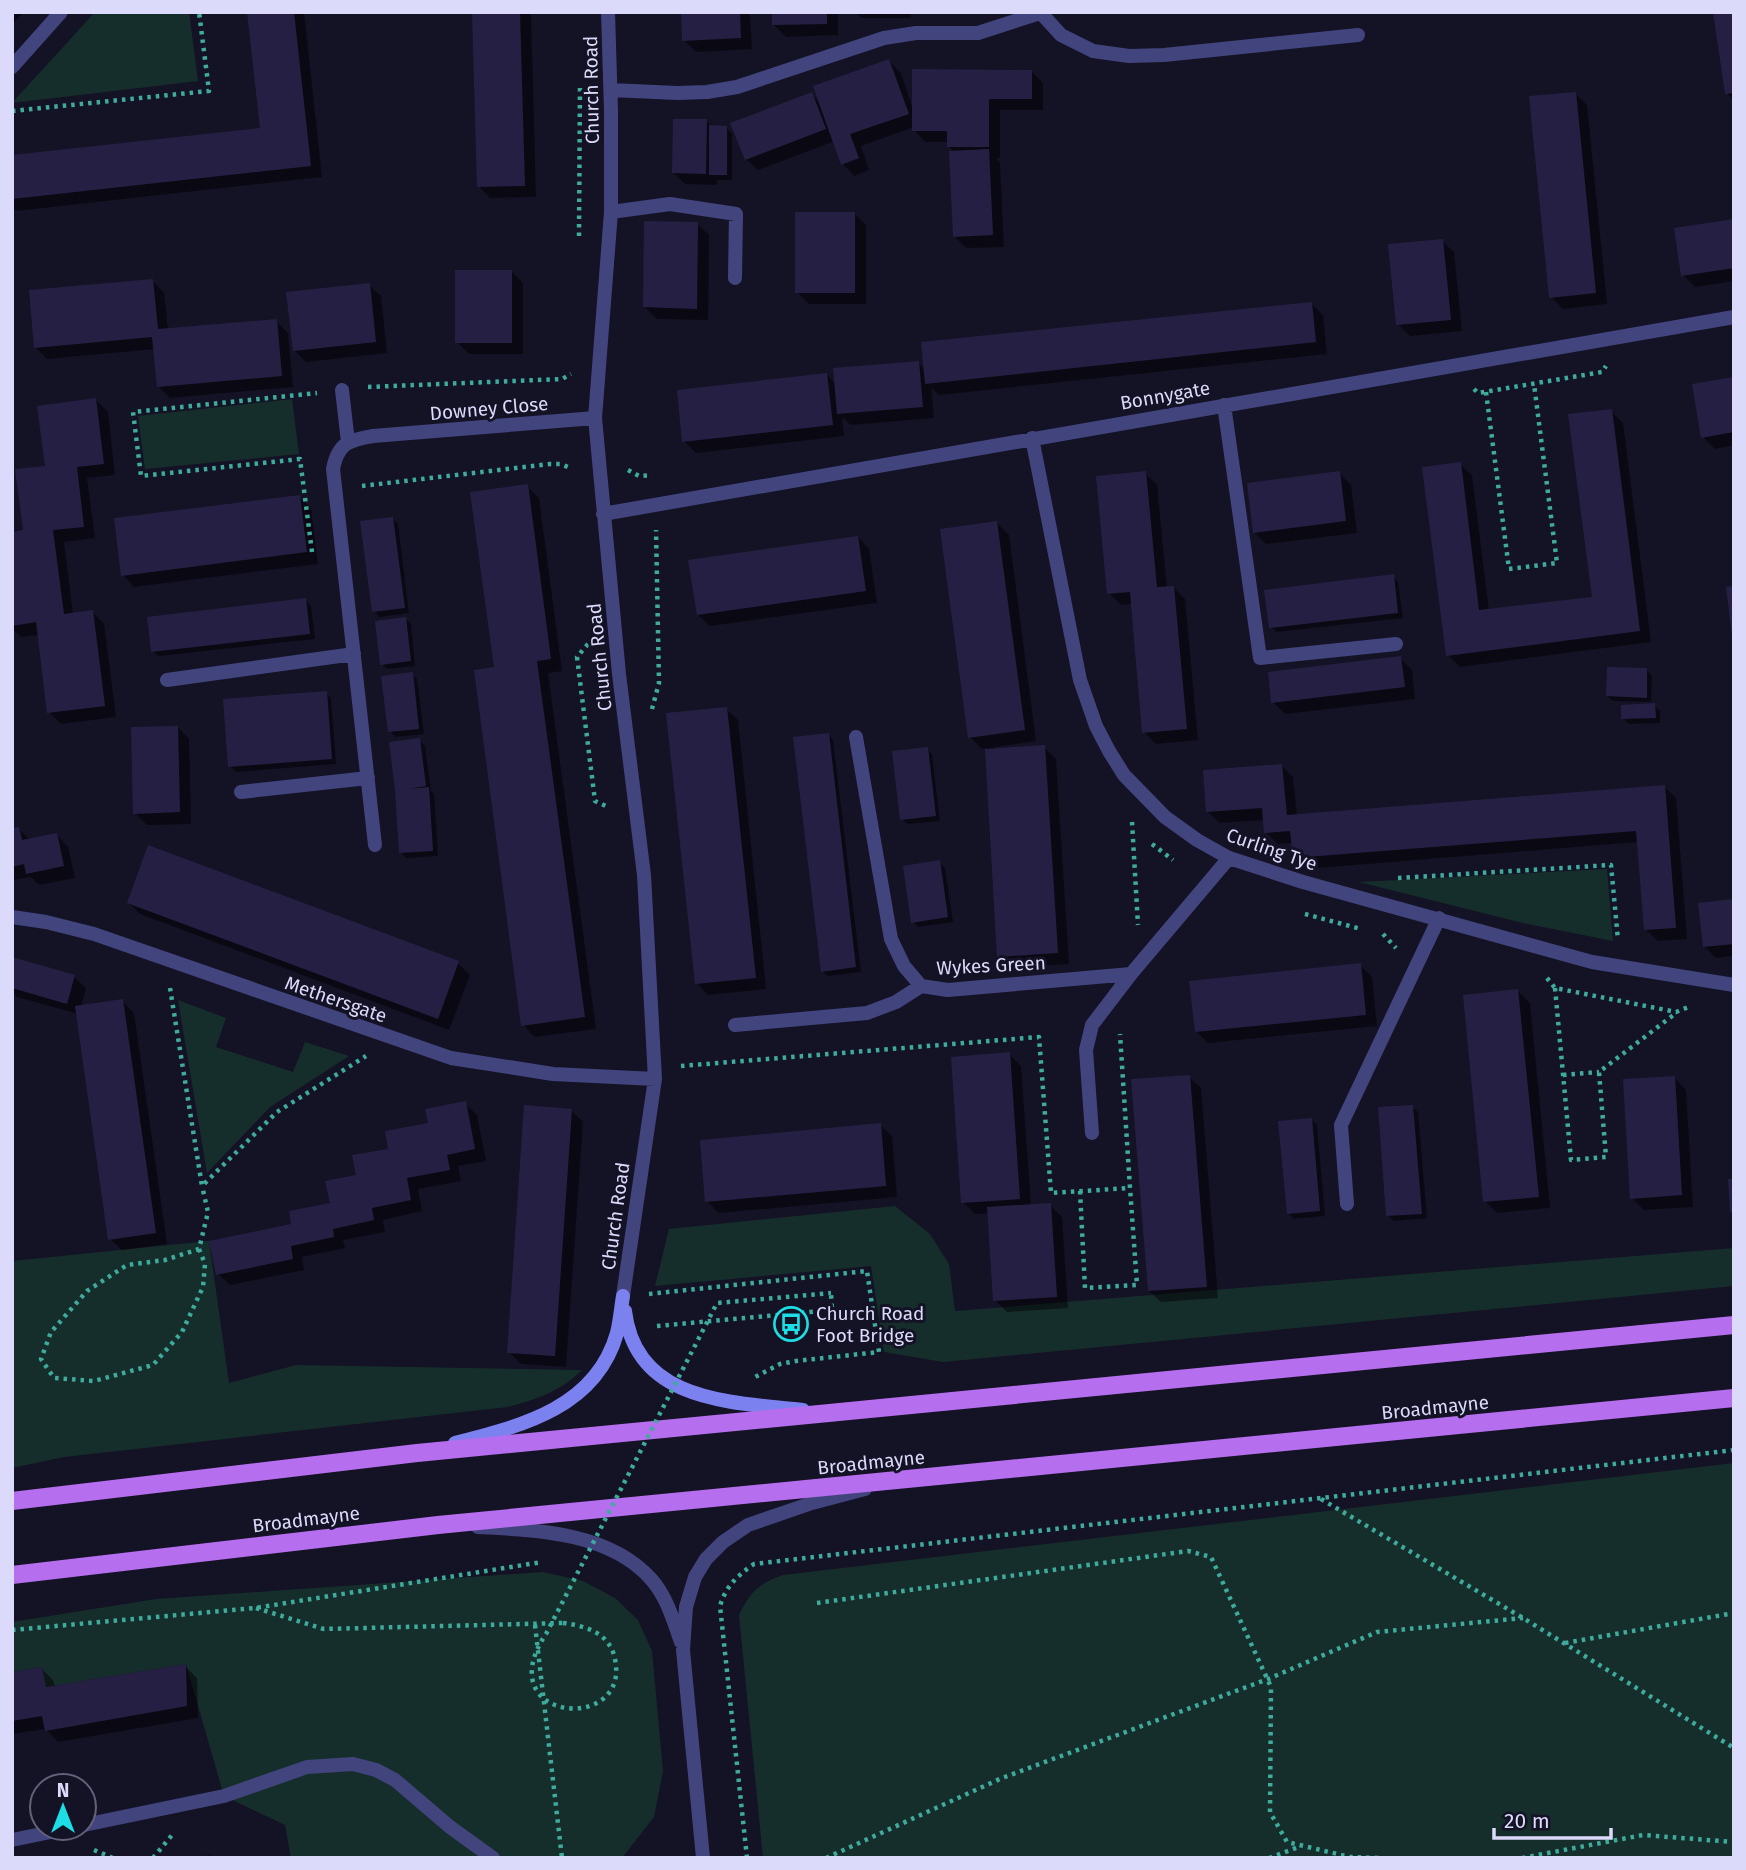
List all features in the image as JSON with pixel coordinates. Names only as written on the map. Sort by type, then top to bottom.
[{"type":"main road","points":[[12,1501],[417,1453],[1734,1325]]},
{"type":"main road","name":"Broadmayne","points":[[12,1575],[438,1525],[1734,1398]]},
{"type":"street","points":[[12,67],[61,12]]},
{"type":"street","name":"Church Road","points":[[417,1453],[537,1418],[572,1399],[602,1367],[617,1335],[654,1079],[644,875],[619,674],[595,418],[611,212],[608,12]]},
{"type":"street","points":[[611,90],[687,93],[737,87],[884,38],[916,33],[978,33],[1040,13],[1061,34],[1093,51],[1129,56],[1164,55],[1358,35]]},
{"type":"street","points":[[611,212],[670,204],[736,214],[735,278]]},
{"type":"street","name":"Bonnygate","points":[[603,514],[1734,317]]},
{"type":"street","points":[[342,390],[348,442],[335,457],[333,469],[375,845]]},
{"type":"street","points":[[1224,405],[1260,658],[1396,644]]},
{"type":"street","name":"Downey Close","points":[[348,442],[373,436],[595,418]]},
{"type":"street","name":"Curling Tye","points":[[1032,438],[1080,680],[1096,726],[1116,763],[1142,796],[1165,817],[1229,858],[1303,882],[1592,962],[1734,985]]},
{"type":"street","points":[[167,680],[354,654]]},
{"type":"street","points":[[856,737],[891,939],[904,966],[921,986]]},
{"type":"street","points":[[241,792],[368,778]]},
{"type":"street","points":[[1091,1133],[1086,1050],[1087,1039],[1096,1017],[1229,858]]},
{"type":"street","name":"Methersgate","points":[[12,917],[94,934],[451,1058],[553,1074],[654,1079]]},
{"type":"street","points":[[1347,1204],[1341,1125],[1439,918]]},
{"type":"street","name":"Wykes Green","points":[[735,1025],[867,1013],[897,1002],[921,986],[948,990],[1131,974]]},
{"type":"street","name":"Church Road","points":[[624,1296],[628,1330],[649,1366],[665,1380],[691,1393],[719,1400],[821,1413]]},
{"type":"street","points":[[703,1858],[683,1650],[686,1607],[695,1577],[706,1559],[723,1542],[748,1525],[812,1503],[894,1481]]},
{"type":"street","points":[[438,1525],[573,1536],[610,1549],[636,1565],[652,1580],[670,1609],[683,1650]]},
{"type":"street","points":[[98,1822],[224,1796],[307,1766],[353,1764],[376,1770],[395,1780],[450,1827],[493,1858]]},
{"type":"path","points":[[12,111],[209,91],[199,12]]},
{"type":"path","points":[[578,249],[580,78]]},
{"type":"path","points":[[313,564],[300,459],[141,476],[133,412],[380,386],[562,379],[572,372],[574,367]]},
{"type":"path","points":[[1486,392],[1509,569],[1557,564],[1534,384]]},
{"type":"path","points":[[622,463],[626,470],[639,476],[656,475]]},
{"type":"path","points":[[360,486],[550,464],[570,466],[577,474]]},
{"type":"path","points":[[649,720],[659,683],[655,520]]},
{"type":"path","points":[[592,639],[577,657],[595,801],[610,808]]},
{"type":"path","points":[[1125,812],[1138,829]]},
{"type":"path","points":[[1132,821],[1138,927]]},
{"type":"path","points":[[1145,836],[1159,851],[1181,865]]},
{"type":"path","points":[[1391,878],[1611,865],[1619,948]]},
{"type":"path","points":[[1302,913],[1384,935],[1394,943],[1399,954]]},
{"type":"path","points":[[166,960],[208,1212],[199,1249],[205,1264],[203,1287],[182,1332],[152,1365],[94,1381],[54,1378],[41,1359],[51,1332],[88,1291],[127,1265],[165,1260],[199,1249]]},
{"type":"path","points":[[1555,988],[1571,1160],[1606,1157],[1599,1072]]},
{"type":"path","points":[[1563,1075],[1599,1072],[1676,1012]]},
{"type":"path","points":[[1080,1191],[1085,1288],[1137,1285],[1120,1031]]},
{"type":"path","points":[[674,1066],[1039,1037],[1051,1193],[1129,1188]]},
{"type":"path","points":[[202,1186],[276,1112],[370,1054]]},
{"type":"path","points":[[648,1294],[867,1271],[879,1352],[780,1364],[760,1376],[749,1378]]},
{"type":"path","points":[[647,1302],[650,1284]]},
{"type":"path","points":[[255,1608],[324,1629],[535,1625],[563,1623],[592,1629],[604,1637],[612,1649],[616,1663],[615,1678],[609,1691],[599,1702],[586,1708],[564,1709],[545,1699],[536,1687],[532,1675],[532,1661],[537,1647],[546,1634],[717,1303],[831,1293],[832,1310],[649,1326]]},
{"type":"path","points":[[681,1370],[692,1377]]},
{"type":"path","points":[[747,1858],[720,1606],[725,1591],[735,1578],[754,1564],[1734,1450]]},
{"type":"path","points":[[1320,1498],[1734,1748]]},
{"type":"path","points":[[817,1602],[1188,1551],[1211,1557],[1271,1687],[1270,1812],[1287,1842],[1350,1857],[1381,1858]]},
{"type":"path","points":[[12,1630],[128,1617],[255,1608],[544,1562]]},
{"type":"path","points":[[578,1563],[590,1565]]},
{"type":"path","points":[[1564,1643],[1734,1613]]},
{"type":"path","points":[[827,1858],[1002,1777],[1268,1679],[1377,1632],[1522,1618]]},
{"type":"path","points":[[535,1625],[562,1858]]},
{"type":"path","points":[[153,1858],[180,1827]]},
{"type":"path","points":[[1522,1858],[1643,1835],[1734,1842]]},
{"type":"path","points":[[1269,1858],[1302,1846]]},
{"type":"green space","points":[[95,12],[189,12],[198,81],[12,103]]},
{"type":"green space","points":[[292,399],[299,454],[145,469],[138,416]]},
{"type":"green space","points":[[1607,869],[1613,941],[1523,923],[1359,882]]},
{"type":"green space","points":[[178,1000],[226,1018],[216,1047],[293,1072],[305,1042],[349,1056],[270,1107],[207,1173]]},
{"type":"green space","points":[[895,1206],[930,1234],[949,1264],[955,1311],[1734,1248],[1734,1286],[943,1362],[884,1352],[871,1266],[655,1286],[669,1229]]},
{"type":"green space","points":[[209,1241],[229,1383],[296,1365],[582,1370],[548,1394],[508,1407],[64,1457],[12,1468],[12,1261]]},
{"type":"green space","points":[[1734,1463],[1734,1858],[763,1858],[739,1615],[756,1589],[775,1578]]},
{"type":"green space","points":[[543,1572],[583,1581],[615,1598],[638,1620],[652,1651],[663,1771],[654,1817],[622,1858],[291,1858],[285,1825],[224,1796],[186,1664],[46,1687],[42,1667],[12,1672],[12,1622],[156,1599]]},
{"type":"building","points":[[247,12],[294,12],[311,166],[12,199],[12,155],[260,128]]},
{"type":"building","points":[[472,12],[520,12],[525,186],[477,187]]},
{"type":"building","points":[[681,12],[740,12],[741,38],[682,41]]},
{"type":"building","points":[[772,12],[827,12],[827,24],[772,25]]},
{"type":"building","points":[[1713,12],[1734,12],[1734,93],[1725,94]]},
{"type":"building","points":[[889,59],[909,114],[850,134],[859,158],[841,165],[813,86]]},
{"type":"building","points":[[912,69],[1032,70],[1032,99],[989,99],[989,147],[947,147],[947,131],[912,131]]},
{"type":"building","points":[[812,92],[826,129],[745,160],[730,123]]},
{"type":"building","points":[[1576,92],[1596,293],[1549,298],[1529,96]]},
{"type":"building","points":[[673,119],[707,119],[706,174],[672,173]]},
{"type":"building","points":[[709,125],[727,126],[727,175],[709,175]]},
{"type":"building","points":[[989,149],[993,235],[953,237],[949,151]]},
{"type":"building","points":[[795,212],[855,212],[855,293],[795,293]]},
{"type":"building","points":[[1734,219],[1734,268],[1681,276],[1674,228]]},
{"type":"building","points":[[644,221],[698,222],[697,309],[643,307]]},
{"type":"building","points":[[1443,239],[1451,320],[1396,325],[1388,244]]},
{"type":"building","points":[[455,270],[512,270],[512,343],[455,343]]},
{"type":"building","points":[[153,279],[158,329],[277,319],[282,376],[157,387],[152,337],[34,348],[29,290]]},
{"type":"building","points":[[370,283],[376,342],[293,351],[286,292]]},
{"type":"building","points":[[1312,302],[1316,342],[925,384],[921,342]]},
{"type":"building","points":[[919,361],[923,407],[837,414],[833,368]]},
{"type":"building","points":[[827,373],[833,425],[682,442],[677,390]]},
{"type":"building","points":[[1734,377],[1734,432],[1701,438],[1692,384]]},
{"type":"building","points":[[96,398],[104,464],[77,467],[84,527],[53,530],[64,614],[93,610],[105,706],[47,713],[36,622],[12,626],[12,532],[23,530],[15,469],[45,466],[37,406]]},
{"type":"building","points":[[1612,409],[1640,631],[1446,656],[1422,467],[1461,462],[1479,610],[1592,597],[1568,414]]},
{"type":"building","points":[[1146,471],[1157,587],[1174,586],[1187,729],[1142,733],[1130,592],[1107,594],[1096,476]]},
{"type":"building","points":[[1340,471],[1346,521],[1253,533],[1247,483]]},
{"type":"building","points":[[528,484],[551,659],[537,661],[585,1017],[521,1026],[474,670],[494,667],[470,492]]},
{"type":"building","points":[[300,495],[307,552],[121,576],[114,518]]},
{"type":"building","points":[[393,517],[405,608],[372,612],[360,521]]},
{"type":"building","points":[[997,521],[1025,730],[968,738],[940,529]]},
{"type":"building","points":[[858,536],[866,591],[697,615],[688,560]]},
{"type":"building","points":[[1394,574],[1398,613],[1269,628],[1264,590]]},
{"type":"building","points":[[1734,586],[1734,635],[1732,636],[1726,587]]},
{"type":"building","points":[[306,598],[310,634],[151,652],[147,617]]},
{"type":"building","points":[[406,617],[411,661],[380,665],[375,621]]},
{"type":"building","points":[[1401,656],[1405,687],[1271,703],[1268,672]]},
{"type":"building","points":[[1607,667],[1647,668],[1647,698],[1606,696]]},
{"type":"building","points":[[413,672],[419,729],[388,732],[381,676]]},
{"type":"building","points":[[327,691],[332,759],[228,767],[223,699]]},
{"type":"building","points":[[1655,703],[1656,718],[1621,719],[1621,705]]},
{"type":"building","points":[[727,707],[756,978],[695,984],[666,713]]},
{"type":"building","points":[[178,726],[180,812],[133,814],[131,727]]},
{"type":"building","points":[[829,733],[856,967],[821,972],[793,737]]},
{"type":"building","points":[[420,738],[426,786],[409,789],[429,787],[433,851],[399,853],[389,742]]},
{"type":"building","points":[[1045,745],[1058,953],[997,957],[985,749]]},
{"type":"building","points":[[928,747],[936,816],[900,820],[892,751]]},
{"type":"building","points":[[1282,764],[1287,815],[1665,785],[1676,928],[1644,930],[1636,831],[1293,858],[1290,831],[1264,833],[1262,808],[1206,812],[1203,770]]},
{"type":"building","points":[[19,827],[22,840],[57,833],[64,866],[26,874],[24,864],[12,867],[12,828]]},
{"type":"building","points":[[148,845],[459,961],[438,1019],[127,903]]},
{"type":"building","points":[[940,860],[948,917],[911,923],[903,866]]},
{"type":"building","points":[[1734,899],[1734,944],[1703,947],[1698,903]]},
{"type":"building","points":[[12,957],[75,975],[67,1004],[12,988]]},
{"type":"building","points":[[1361,963],[1366,1015],[1195,1032],[1189,981]]},
{"type":"building","points":[[1518,989],[1539,1197],[1483,1202],[1463,995]]},
{"type":"building","points":[[123,999],[156,1233],[108,1240],[75,1006]]},
{"type":"building","points":[[1010,1052],[1020,1199],[961,1203],[951,1057]]},
{"type":"building","points":[[1190,1075],[1207,1287],[1148,1291],[1131,1079]]},
{"type":"building","points":[[1675,1076],[1682,1195],[1630,1199],[1623,1079]]},
{"type":"building","points":[[466,1101],[475,1149],[447,1155],[450,1170],[407,1178],[411,1200],[372,1208],[374,1220],[333,1229],[334,1237],[291,1246],[293,1259],[216,1275],[209,1241],[291,1224],[289,1211],[330,1203],[325,1181],[356,1175],[352,1155],[388,1149],[385,1131],[428,1123],[425,1109]]},
{"type":"building","points":[[524,1105],[572,1109],[555,1356],[507,1353]]},
{"type":"building","points":[[1413,1105],[1422,1214],[1386,1216],[1378,1107]]},
{"type":"building","points":[[1312,1118],[1320,1211],[1287,1214],[1278,1121]]},
{"type":"building","points":[[881,1123],[886,1186],[705,1202],[700,1140]]},
{"type":"building","points":[[1728,1179],[1734,1179],[1734,1212],[1730,1212]]},
{"type":"building","points":[[1051,1203],[1057,1297],[993,1301],[987,1207]]},
{"type":"building","points":[[186,1664],[187,1706],[45,1731],[42,1716],[12,1721],[12,1672],[42,1667],[46,1687]]},
{"type":"place","name":"Church Road Foot Bridge","points":[[791,1324]]}]
